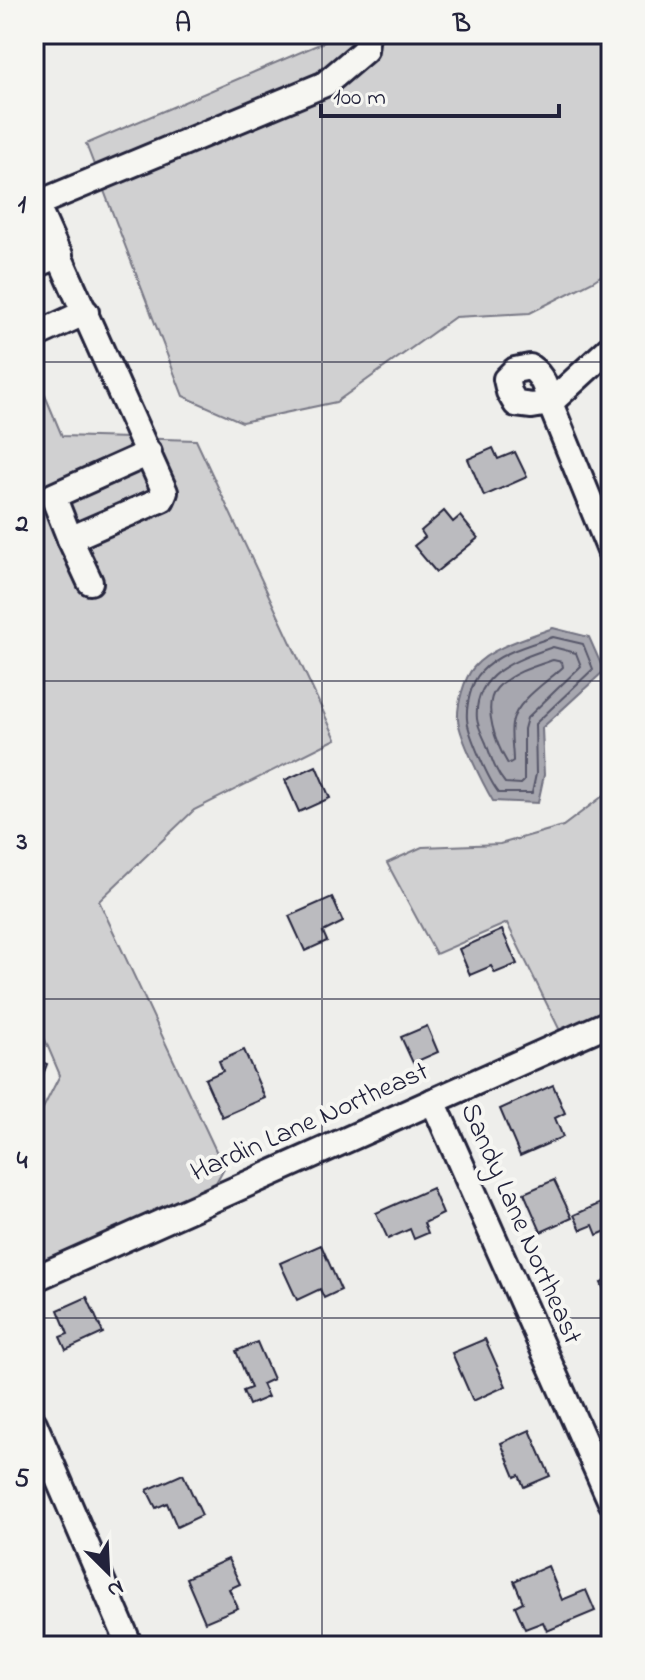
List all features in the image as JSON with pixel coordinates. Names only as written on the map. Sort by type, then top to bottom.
[{"type":"street","points":[[70,539],[162,499],[164,488],[35,203],[325,84],[365,50],[367,34]]},
{"type":"street","points":[[34,266],[60,255]]},
{"type":"street","points":[[34,336],[86,312]]},
{"type":"street","points":[[611,347],[550,403],[611,553]]},
{"type":"street","points":[[90,582],[53,496],[149,453]]},
{"type":"street","name":"Hardin Lane Northeast","points":[[34,1279],[611,1022]]},
{"type":"street","name":"Sandy Lane Northeast","points":[[433,1101],[611,1502]]},
{"type":"street","points":[[34,1423],[130,1646]]},
{"type":"shaded area","points":[[343,34],[611,34],[611,269],[530,313],[455,317],[336,402],[242,422],[183,396],[86,144]]},
{"type":"shaded area","points":[[34,369],[62,436],[196,440],[336,739],[194,810],[99,901],[224,1168],[212,1190],[34,1267],[34,1126],[60,1075],[34,1014]]},
{"type":"shaded area","points":[[611,790],[611,1024],[566,1043],[507,923],[436,954],[387,863],[422,847],[500,844],[563,826]]},
{"type":"water","points":[[553,628],[589,637],[604,671],[542,728],[544,775],[538,803],[493,801],[472,761],[458,720],[464,685],[474,667],[490,654]]},
{"type":"building","points":[[40,34],[58,34],[43,41]]},
{"type":"building","points":[[493,448],[498,459],[515,452],[527,477],[484,496],[468,459]]},
{"type":"building","points":[[444,511],[453,522],[460,516],[478,538],[436,572],[414,546],[425,537],[421,531]]},
{"type":"building","points":[[316,766],[330,798],[299,812],[285,780]]},
{"type":"building","points":[[332,897],[343,922],[323,932],[327,941],[305,951],[289,916]]},
{"type":"building","points":[[502,930],[517,964],[495,973],[491,966],[470,975],[459,949]]},
{"type":"building","points":[[427,1026],[438,1052],[413,1063],[401,1037]]},
{"type":"building","points":[[244,1050],[265,1098],[222,1117],[205,1079],[223,1071],[219,1061]]},
{"type":"building","points":[[34,1059],[47,1064],[34,1098]]},
{"type":"building","points":[[553,1085],[565,1113],[555,1118],[563,1137],[520,1156],[500,1109]]},
{"type":"building","points":[[554,1180],[572,1218],[541,1232],[524,1193]]},
{"type":"building","points":[[432,1188],[443,1214],[424,1223],[428,1233],[414,1239],[410,1229],[388,1239],[376,1213]]},
{"type":"building","points":[[610,1199],[611,1229],[597,1235],[593,1225],[581,1230],[574,1215]]},
{"type":"building","points":[[321,1245],[341,1290],[324,1298],[320,1289],[297,1300],[280,1263]]},
{"type":"building","points":[[611,1279],[611,1305],[601,1283]]},
{"type":"building","points":[[87,1297],[103,1333],[66,1350],[60,1337],[68,1334],[58,1310]]},
{"type":"building","points":[[485,1339],[506,1386],[473,1401],[452,1353]]},
{"type":"building","points":[[257,1342],[273,1379],[262,1384],[268,1397],[249,1405],[243,1391],[251,1388],[236,1351]]},
{"type":"building","points":[[530,1430],[550,1476],[524,1487],[519,1475],[515,1477],[501,1443]]},
{"type":"building","points":[[183,1474],[202,1515],[177,1527],[167,1503],[156,1508],[147,1490]]},
{"type":"building","points":[[228,1559],[240,1584],[229,1589],[238,1608],[205,1622],[186,1578]]},
{"type":"building","points":[[548,1566],[562,1600],[586,1590],[595,1611],[547,1631],[543,1622],[525,1629],[515,1606],[523,1602],[514,1581]]}]
